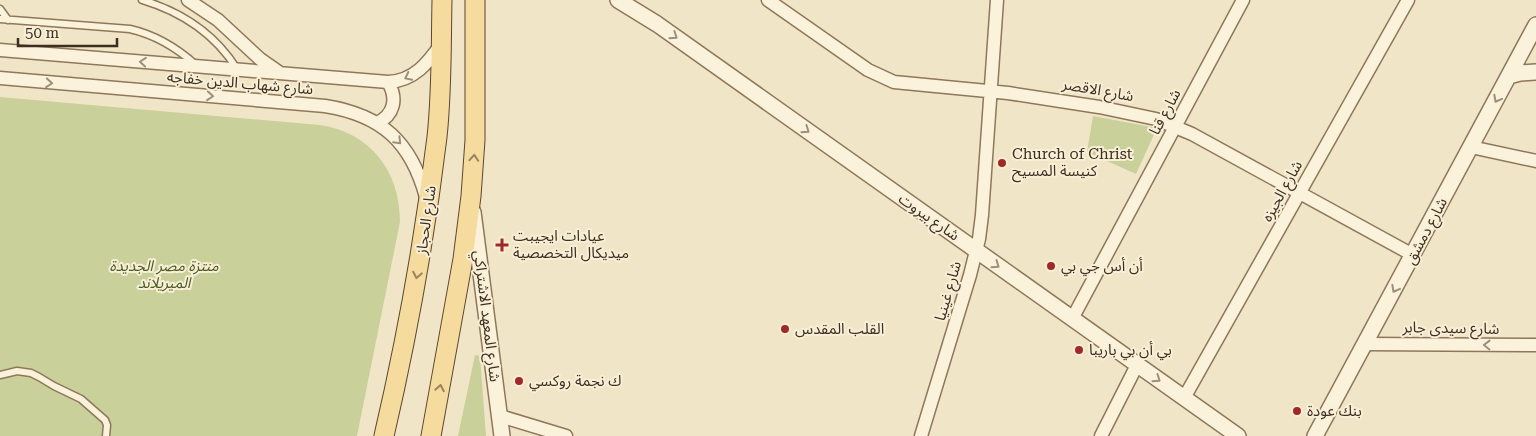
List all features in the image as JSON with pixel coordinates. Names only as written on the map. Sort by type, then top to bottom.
[{"type":"main road","name":"شارع الحجاز","points":[[384,436],[421,253],[428,204],[437,136],[442,43],[442,0]]},
{"type":"main road","points":[[430,433],[464,259],[471,196],[475,140],[475,0]]},
{"type":"street","name":"شارع شهاب الدين خفاجه","points":[[188,0],[218,20],[260,59],[280,73]]},
{"type":"street","name":"شارع بيروت","points":[[618,0],[644,16],[1238,436]]},
{"type":"street","points":[[636,0],[644,16]]},
{"type":"street","name":"شارع الاقصر","points":[[768,0],[868,70],[888,80],[902,84],[990,91],[1054,99],[1149,116],[1176,126],[1413,255]]},
{"type":"street","name":"شارع غينيا","points":[[921,436],[976,251],[982,215],[997,0]]},
{"type":"street","name":"شارع قنا","points":[[1072,319],[1243,0]]},
{"type":"street","name":"شارع الجيزه","points":[[1184,398],[1408,0]]},
{"type":"street","name":"شارع دمشق","points":[[1315,436],[1536,25]]},
{"type":"street","name":"شارع شهاب الدين خفاجه","points":[[0,50],[388,82],[403,80],[421,69],[442,43]]},
{"type":"street","points":[[1509,76],[1536,72]]},
{"type":"street","name":"شارع شهاب الدين خفاجه","points":[[0,78],[325,106],[348,110],[377,123],[398,141],[413,160],[428,204]]},
{"type":"street","points":[[377,123],[387,117],[393,107],[394,94],[388,82]]},
{"type":"street","points":[[1471,147],[1536,161]]},
{"type":"street","name":"شارع المعهد الاشتراكي","points":[[471,196],[502,436]]},
{"type":"street","name":"شارع سيدى جابر","points":[[1365,344],[1536,345]]},
{"type":"street","points":[[1102,436],[1137,365]]},
{"type":"street","points":[[500,416],[566,436]]},
{"type":"lane","points":[[142,0],[173,12],[202,29],[222,48],[237,70]]},
{"type":"lane","points":[[0,9],[8,20]]},
{"type":"lane","points":[[0,19],[107,26],[137,30],[168,43],[198,67]]},
{"type":"lane","points":[[0,375],[16,371],[31,374],[81,399],[106,422],[106,436]]},
{"type":"green space","name":"منتزة مصر الجديدة الميريلاند","points":[[0,97],[320,125],[338,129],[354,136],[368,146],[379,157],[395,186],[400,222],[357,436],[0,436]]},
{"type":"green space","points":[[1093,116],[1157,128],[1136,174],[1087,152]]},
{"type":"green space","points":[[475,355],[480,356],[486,436],[458,436]]},
{"type":"place","name":"Church of Christ كنيسة المسيح","points":[[1002,163]]},
{"type":"place","name":"عيادات ايجيبت ميديكال التخصصية","points":[[502,245]]},
{"type":"place","name":"أن أس جي بي","points":[[1051,266]]},
{"type":"place","name":"القلب المقدس","points":[[785,329]]},
{"type":"place","name":"بي أن بي باريبا","points":[[1079,350]]},
{"type":"place","name":"ك نجمة روكسي","points":[[519,381]]},
{"type":"place","name":"بنك عودة","points":[[1297,411]]}]
